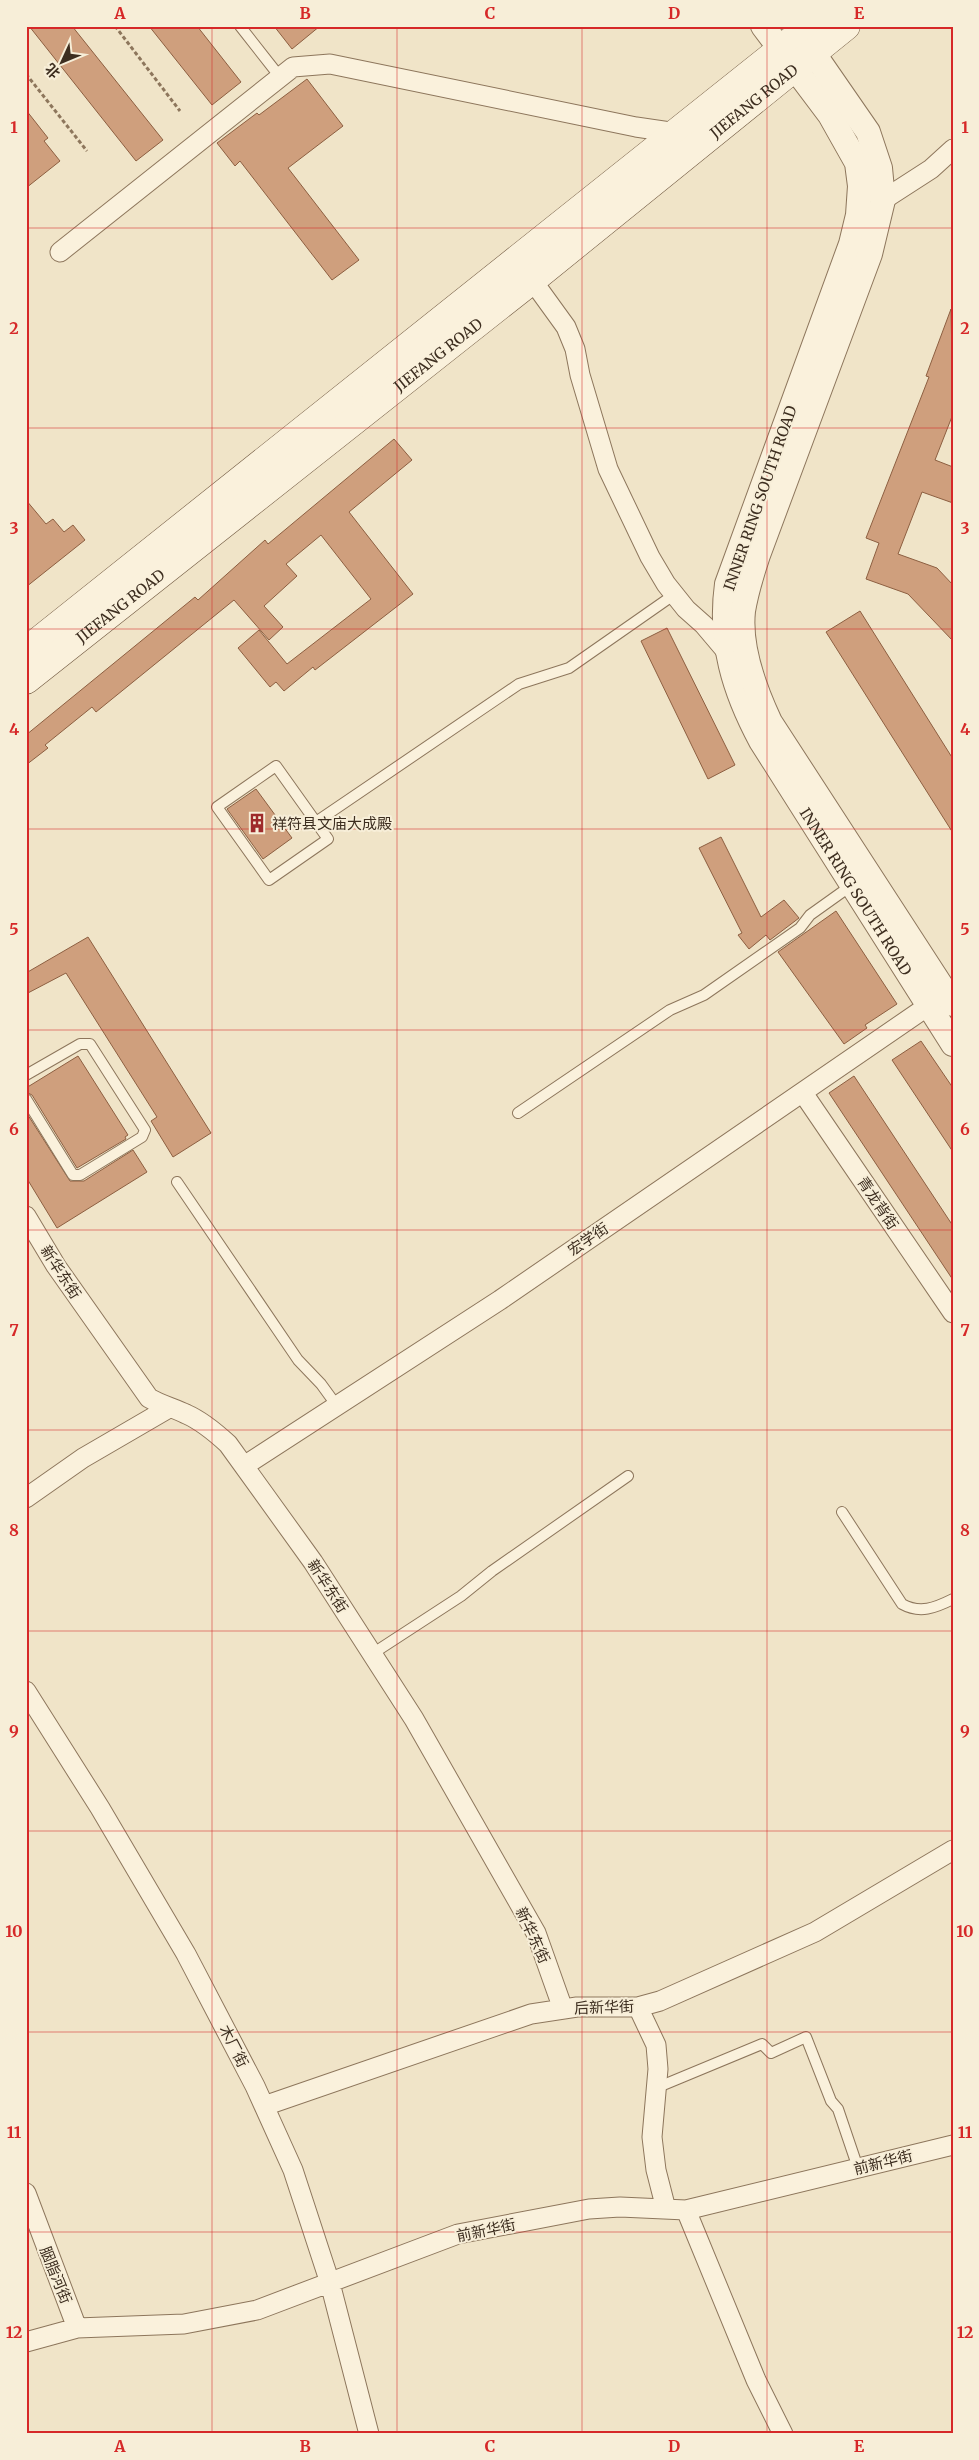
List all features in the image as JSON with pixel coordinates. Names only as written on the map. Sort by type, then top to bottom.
[{"type":"main road","name":"JIEFANG ROAD","points":[[26,651],[677,133],[799,43],[846,26]]},
{"type":"main road","name":"JIEFANG ROAD","points":[[26,680],[532,280],[799,43]]},
{"type":"street","points":[[763,26],[799,43]]},
{"type":"street","name":"INNER RING SOUTH ROAD","points":[[799,43],[868,132],[880,168],[883,200],[870,254],[758,555],[746,596],[743,632],[753,679],[770,722],[953,1004]]},
{"type":"street","name":"INNER RING SOUTH ROAD","points":[[799,43],[830,116],[857,163],[860,186],[858,215],[851,244],[728,584],[724,625],[726,651],[731,672],[750,720],[953,1044]]},
{"type":"street","points":[[60,252],[294,67],[330,64],[626,125],[677,133]]},
{"type":"street","points":[[883,200],[931,169],[953,149]]},
{"type":"street","points":[[532,280],[566,327],[575,349],[580,374],[608,469],[650,557],[675,594],[726,651]]},
{"type":"street","name":"宏学街","points":[[244,1466],[500,1300],[928,1006]]},
{"type":"street","name":"青龙背街","points":[[803,1093],[953,1313]]},
{"type":"street","name":"新华东街","points":[[26,1216],[56,1266],[132,1376],[150,1398],[169,1408],[185,1413],[212,1429],[228,1444],[313,1562],[414,1719],[536,1934],[563,2009]]},
{"type":"street","points":[[26,1498],[83,1458],[169,1408]]},
{"type":"street","name":"木厂街","points":[[26,1691],[100,1808],[186,1954],[264,2106],[293,2170],[330,2283],[369,2434]]},
{"type":"street","name":"后新华街","points":[[264,2106],[531,2014],[563,2009],[638,2007],[660,2001],[814,1932],[953,1850]]},
{"type":"street","points":[[638,2007],[656,2045],[658,2069],[652,2119],[653,2155],[666,2209]]},
{"type":"street","name":"前新华街","points":[[26,2342],[77,2328],[184,2324],[257,2310],[458,2234],[589,2209],[620,2207],[686,2210],[953,2145]]},
{"type":"street","name":"胭脂河街","points":[[26,2193],[77,2328]]},
{"type":"street","points":[[686,2210],[756,2380],[783,2434]]},
{"type":"lane","points":[[240,26],[280,77]]},
{"type":"lane","points":[[316,822],[519,684],[557,674],[569,668],[675,594]]},
{"type":"lane","points":[[276,766],[316,822],[328,839],[269,880],[217,807],[276,766]]},
{"type":"lane","points":[[518,1113],[670,1010],[704,995],[800,928],[810,914],[852,885]]},
{"type":"lane","points":[[26,1075],[80,1044],[90,1044],[144,1130],[142,1138],[80,1175],[72,1175],[26,1099]]},
{"type":"lane","points":[[176,1182],[298,1360],[321,1384],[337,1406]]},
{"type":"lane","points":[[372,1654],[461,1596],[492,1571],[628,1476]]},
{"type":"lane","points":[[842,1512],[902,1604],[912,1610],[925,1610],[953,1599]]},
{"type":"lane","points":[[656,2088],[762,2044],[771,2053],[806,2037],[831,2101],[838,2109],[858,2168]]},
{"type":"path","points":[[115,26],[180,111]]},
{"type":"path","points":[[26,74],[87,150]]},
{"type":"building","points":[[29,26],[72,26],[163,140],[136,161]]},
{"type":"building","points":[[149,26],[197,26],[241,82],[212,105]]},
{"type":"building","points":[[274,26],[320,26],[292,49]]},
{"type":"building","points":[[307,79],[343,126],[288,168],[359,260],[332,280],[240,161],[235,166],[217,143],[257,113],[259,115]]},
{"type":"building","points":[[26,110],[48,138],[44,141],[60,161],[26,188]]},
{"type":"building","points":[[951,309],[953,414],[935,460],[953,467],[953,503],[922,492],[898,554],[937,568],[953,585],[953,641],[908,594],[866,579],[879,543],[866,538],[929,377],[926,376]]},
{"type":"building","points":[[394,439],[412,460],[349,512],[413,594],[315,670],[313,667],[284,691],[276,682],[270,687],[238,648],[259,630],[287,664],[371,599],[321,535],[286,564],[297,576],[264,606],[283,627],[269,640],[234,600],[96,712],[92,707],[45,745],[48,748],[26,765],[26,735],[195,597],[198,600],[265,540],[268,544]]},
{"type":"building","points":[[26,500],[46,524],[53,519],[64,532],[73,525],[85,540],[26,587]]},
{"type":"building","points":[[860,611],[953,759],[953,833],[826,632]]},
{"type":"building","points":[[667,628],[735,765],[708,779],[641,641]]},
{"type":"building","name":"祥符县文庙大成殿","points":[[256,789],[292,838],[263,859],[227,809]]},
{"type":"building","points":[[721,837],[761,917],[784,900],[799,918],[770,940],[766,935],[749,949],[738,935],[742,933],[699,848]]},
{"type":"building","points":[[836,911],[897,1004],[865,1025],[867,1028],[844,1044],[778,952]]},
{"type":"building","points":[[88,937],[211,1133],[173,1157],[151,1121],[157,1117],[66,973],[26,994],[26,973]]},
{"type":"building","points":[[921,1041],[953,1088],[953,1152],[892,1060]]},
{"type":"building","points":[[78,1056],[128,1135],[125,1137],[126,1139],[77,1168],[32,1095],[26,1092],[26,1088]]},
{"type":"building","points":[[854,1076],[953,1226],[953,1280],[829,1093]]},
{"type":"building","points":[[26,1112],[70,1181],[84,1181],[133,1150],[147,1172],[57,1228],[26,1177]]},
{"type":"place","name":"祥符县文庙大成殿","points":[[257,823]]}]
